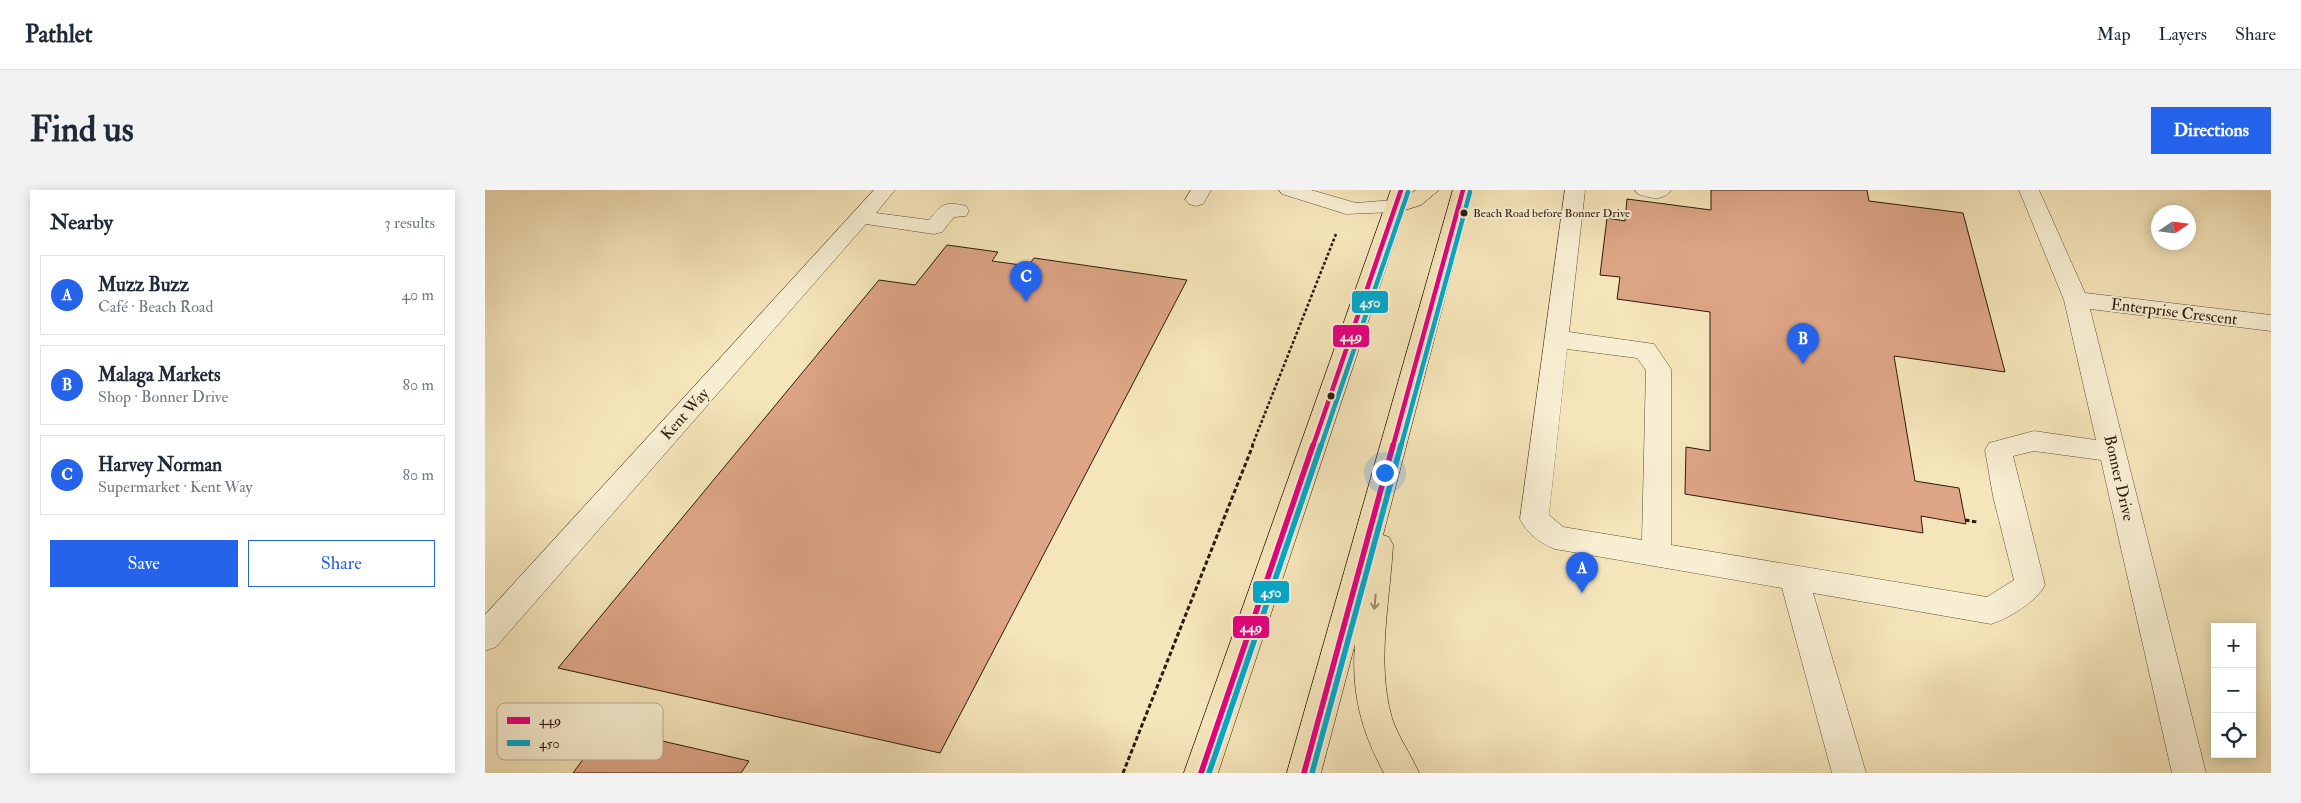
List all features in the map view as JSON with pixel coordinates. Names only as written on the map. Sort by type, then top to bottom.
[{"type":"main road","points":[[1211,763],[1397,198],[1414,201],[1429,190]]},
{"type":"main road","points":[[1304,773],[1463,190]]},
{"type":"main road","points":[[1383,483],[1369,676],[1373,709],[1381,734],[1402,773]]},
{"type":"street","name":"Kent Way","points":[[485,637],[885,190]]},
{"type":"street","points":[[1289,190],[1351,209],[1397,198]]},
{"type":"street","points":[[1575,190],[1534,519],[1555,537],[1991,611],[2030,585],[1997,450],[2034,441],[2113,452]]},
{"type":"street","points":[[1645,190],[1661,190]]},
{"type":"street","name":"Bonner Drive","points":[[2029,190],[2076,300],[2189,773]]},
{"type":"street","points":[[861,216],[934,227],[948,210],[958,211]]},
{"type":"street","name":"Enterprise Crescent","points":[[2076,300],[2271,324]]},
{"type":"street","points":[[1556,339],[1645,350],[1659,369],[1656,554]]},
{"type":"street","points":[[1794,578],[1849,773]]},
{"type":"path","points":[[1123,773],[1351,209]]},
{"type":"building","points":[[1711,190],[1867,190],[1869,201],[1963,213],[2005,372],[1894,356],[1915,481],[1959,488],[1966,524],[1921,516],[1923,533],[1685,494],[1686,447],[1710,451],[1710,312],[1617,299],[1620,277],[1600,275],[1607,218],[1625,221],[1627,199],[1711,210]]},
{"type":"building","points":[[947,245],[998,252],[992,261],[1028,266],[1034,258],[1187,280],[940,753],[558,668],[879,280],[915,285]]},
{"type":"building","points":[[663,741],[749,761],[741,773],[573,773],[583,760],[663,760]]},
{"type":"transit line","name":"449","points":[[1201,773],[1401,190]]},
{"type":"transit line","name":"449","points":[[1304,773],[1463,190]]},
{"type":"transit line","name":"450","points":[[1209,773],[1408,192]]},
{"type":"transit line","name":"450","points":[[1312,773],[1470,192]]},
{"type":"place","name":"Beach Road before Bonner Drive","points":[[1464,213]]},
{"type":"place","name":"Harvey Norman","points":[[1026,302]]},
{"type":"place","name":"Malaga Markets","points":[[1803,364]]},
{"type":"place","name":"Muzz Buzz","points":[[1582,593]]}]
